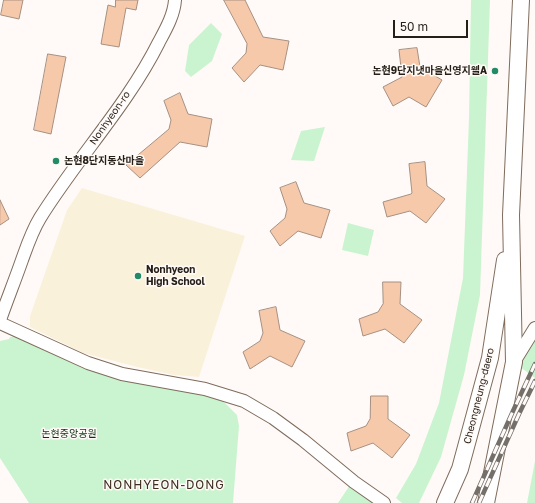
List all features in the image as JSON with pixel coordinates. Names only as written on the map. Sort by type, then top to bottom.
[{"type":"main road","name":"Cheongneung-daero","points":[[486,503],[514,362],[511,215],[522,0]]},
{"type":"main road","name":"Cheongneung-daero","points":[[446,503],[460,469],[490,358],[511,215]]},
{"type":"street","name":"Nonhyeon-ro","points":[[0,321],[29,240],[39,220],[51,200],[127,95],[152,56],[165,31],[175,0]]},
{"type":"street","points":[[0,321],[88,363],[122,374],[205,389],[244,401],[273,418],[303,440],[354,482],[384,503]]},
{"type":"street","points":[[514,362],[535,328]]},
{"type":"shaded area","name":"Nonhyeon High School","points":[[82,188],[245,236],[199,377],[174,375],[83,353],[30,327],[30,316],[67,210]]},
{"type":"green space","points":[[471,0],[490,0],[480,295],[464,375],[441,457],[419,503],[402,503],[396,498],[416,464],[439,403],[463,278],[469,118]]},
{"type":"green space","points":[[211,23],[222,34],[212,61],[191,77],[185,71],[189,45]]},
{"type":"green space","points":[[325,127],[314,161],[291,160],[301,131]]},
{"type":"green space","points":[[348,223],[374,230],[368,256],[342,250]]},
{"type":"green space","name":"논현중앙공원","points":[[16,336],[86,367],[215,396],[225,403],[237,415],[239,426],[233,503],[29,503],[0,458],[0,341]]},
{"type":"green space","points":[[535,339],[535,378],[519,366]]},
{"type":"green space","points":[[535,461],[535,503],[527,503]]},
{"type":"green space","points":[[350,485],[377,503],[338,503]]},
{"type":"building","points":[[4,0],[23,0],[19,19],[1,15]]},
{"type":"building","points":[[116,0],[138,0],[136,10],[126,8],[119,47],[101,44],[108,5],[115,7]]},
{"type":"building","points":[[224,0],[245,0],[263,37],[289,41],[283,70],[260,65],[244,82],[232,68],[246,53],[247,44]]},
{"type":"building","points":[[417,48],[420,67],[442,80],[426,107],[409,97],[393,106],[383,87],[402,77],[399,50]]},
{"type":"building","points":[[48,54],[66,57],[51,134],[34,130]]},
{"type":"building","points":[[180,93],[188,114],[212,119],[207,147],[180,142],[140,178],[126,165],[169,129],[171,120],[164,101]]},
{"type":"building","points":[[425,162],[427,186],[445,199],[426,223],[410,211],[387,217],[383,202],[412,193],[409,164]]},
{"type":"building","points":[[296,182],[304,203],[330,210],[321,238],[298,231],[280,246],[270,231],[285,218],[287,209],[280,188]]},
{"type":"building","points":[[0,200],[9,219],[0,225]]},
{"type":"building","points":[[383,282],[401,282],[400,304],[422,320],[404,343],[385,329],[363,336],[359,319],[378,312],[383,304]]},
{"type":"building","points":[[276,307],[280,330],[305,341],[292,367],[270,356],[250,369],[243,352],[260,341],[263,333],[259,311]]},
{"type":"building","points":[[371,396],[388,396],[388,419],[410,435],[392,458],[373,443],[351,451],[347,433],[366,426],[370,419]]},
{"type":"railway","points":[[472,503],[535,364]]},
{"type":"railway","points":[[479,503],[535,381]]},
{"type":"place","name":"논현9단지냇마을신영지웰A","points":[[495,71]]},
{"type":"place","name":"논현8단지동산마을","points":[[56,161]]},
{"type":"place","name":"Nonhyeon High School","points":[[138,276]]},
{"type":"district","name":"NONHYEON-DONG","points":[[164,485]]}]
